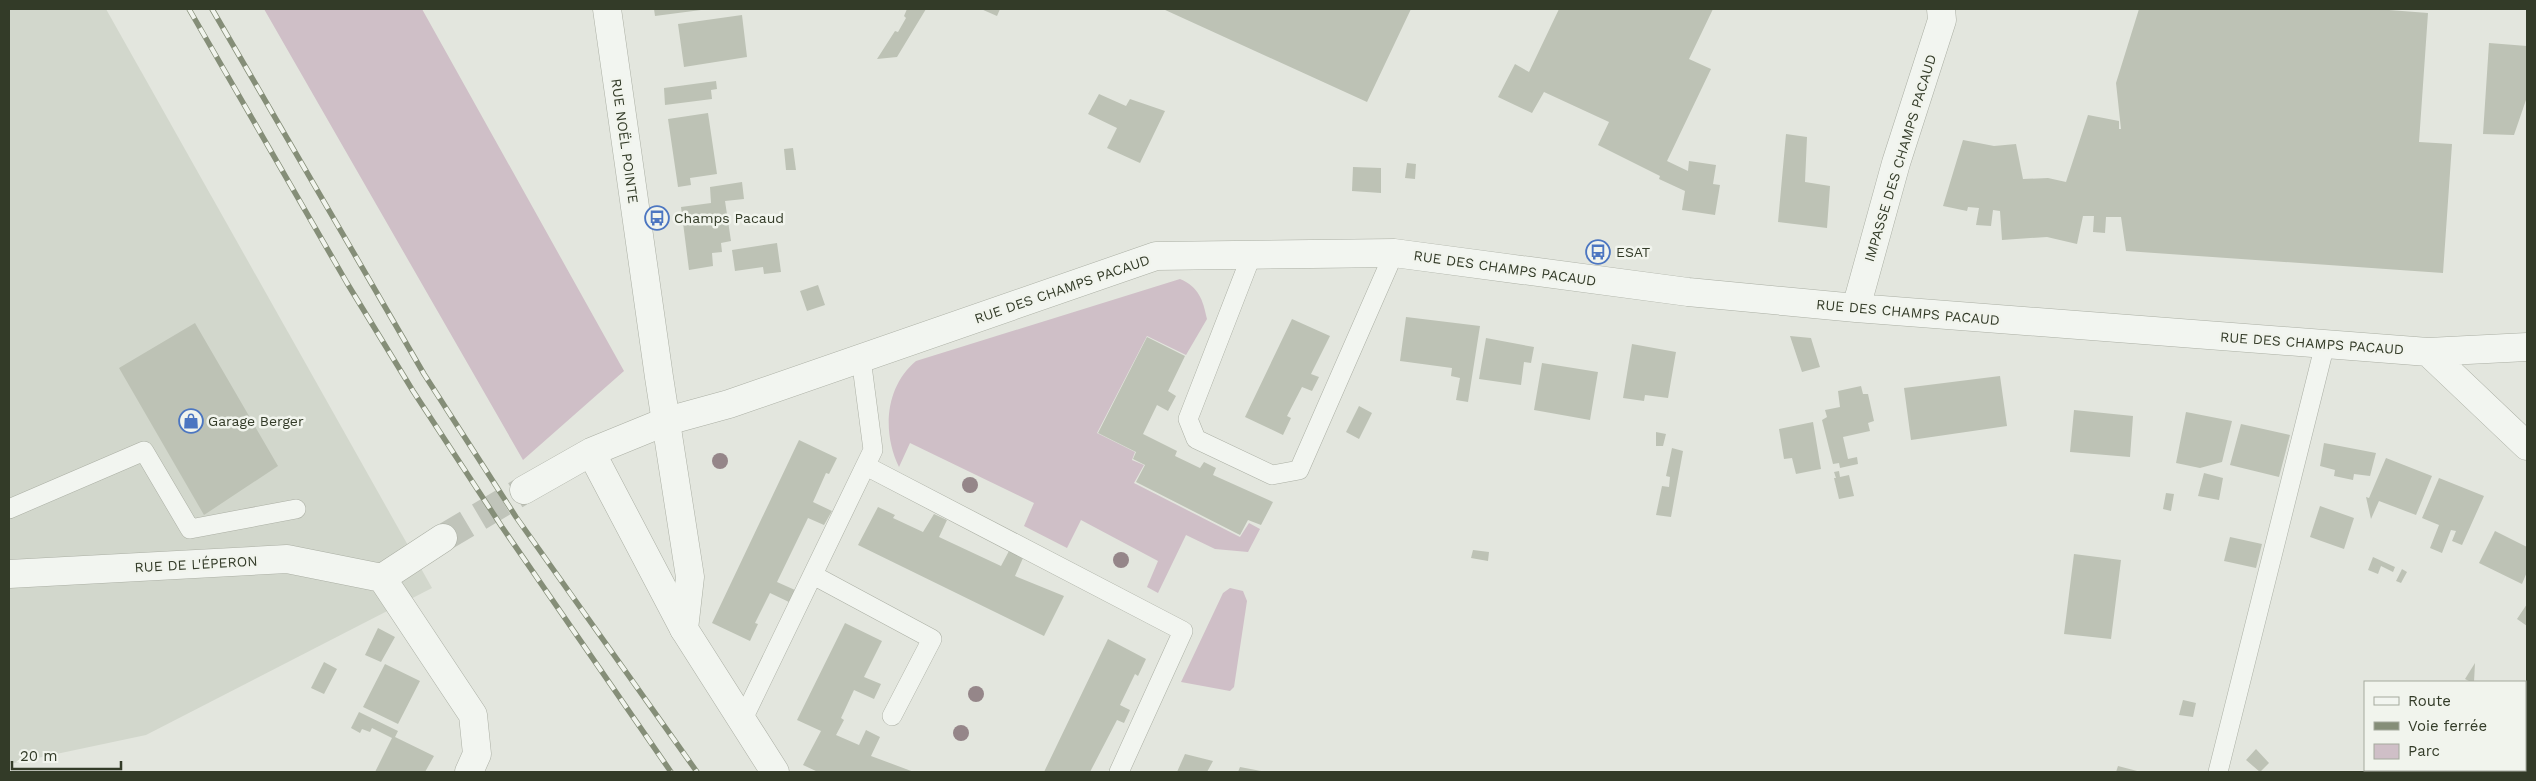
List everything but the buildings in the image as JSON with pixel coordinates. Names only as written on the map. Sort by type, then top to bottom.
[{"type":"street","name":"RUE NOËL POINTE","points":[[607,9],[659,377],[690,577],[684,629]]},
{"type":"street","name":"IMPASSE DES CHAMPS PACAUD","points":[[1856,308],[1896,163],[1942,20],[1941,9]]},
{"type":"street","name":"RUE DES CHAMPS PACAUD","points":[[524,490],[592,452],[667,421],[729,404],[1156,256],[1394,253],[1688,292],[1856,308],[2428,352],[2527,347]]},
{"type":"street","points":[[2428,352],[2527,446]]},
{"type":"street","points":[[592,452],[684,629],[775,772]]},
{"type":"street","points":[[443,538],[382,578],[473,715],[477,754],[469,772]]},
{"type":"street","name":"RUE DE L'ÉPERON","points":[[9,574],[287,559],[382,578]]},
{"type":"lane","points":[[1252,254],[1188,418],[1196,439],[1272,476],[1299,470],[1394,253]]},
{"type":"lane","points":[[2218,772],[2325,344]]},
{"type":"lane","points":[[742,721],[873,450],[862,358]]},
{"type":"lane","points":[[9,509],[144,451],[190,529],[296,509]]},
{"type":"lane","points":[[866,466],[1183,631],[1119,772]]},
{"type":"lane","points":[[812,575],[932,638],[892,716]]},
{"type":"shaded area","points":[[9,9],[106,9],[432,588],[146,735],[9,764]]},
{"type":"green space","points":[[264,9],[422,9],[624,371],[523,460]]},
{"type":"green space","points":[[1180,279],[1196,290],[1204,306],[1207,319],[1186,355],[1147,336],[1097,433],[1135,452],[1132,460],[1144,465],[1134,483],[1240,537],[1249,523],[1260,529],[1248,552],[1215,549],[1186,535],[1158,593],[1147,587],[1158,561],[1081,520],[1067,548],[1024,526],[1034,503],[910,443],[899,467],[890,439],[890,411],[898,384],[916,361]]},
{"type":"green space","points":[[1230,588],[1243,591],[1247,601],[1234,687],[1230,691],[1181,682],[1223,593]]},
{"type":"tunnel","points":[[443,538],[524,490]]},
{"type":"railway","points":[[189,9],[347,283],[413,391],[502,527],[671,772]]},
{"type":"railway","points":[[212,9],[424,374],[516,517],[697,772]]},
{"type":"place","name":"Champs Pacaud","points":[[657,218]]},
{"type":"place","name":"ESAT","points":[[1598,252]]},
{"type":"place","name":"Garage Berger","points":[[191,421]]}]
